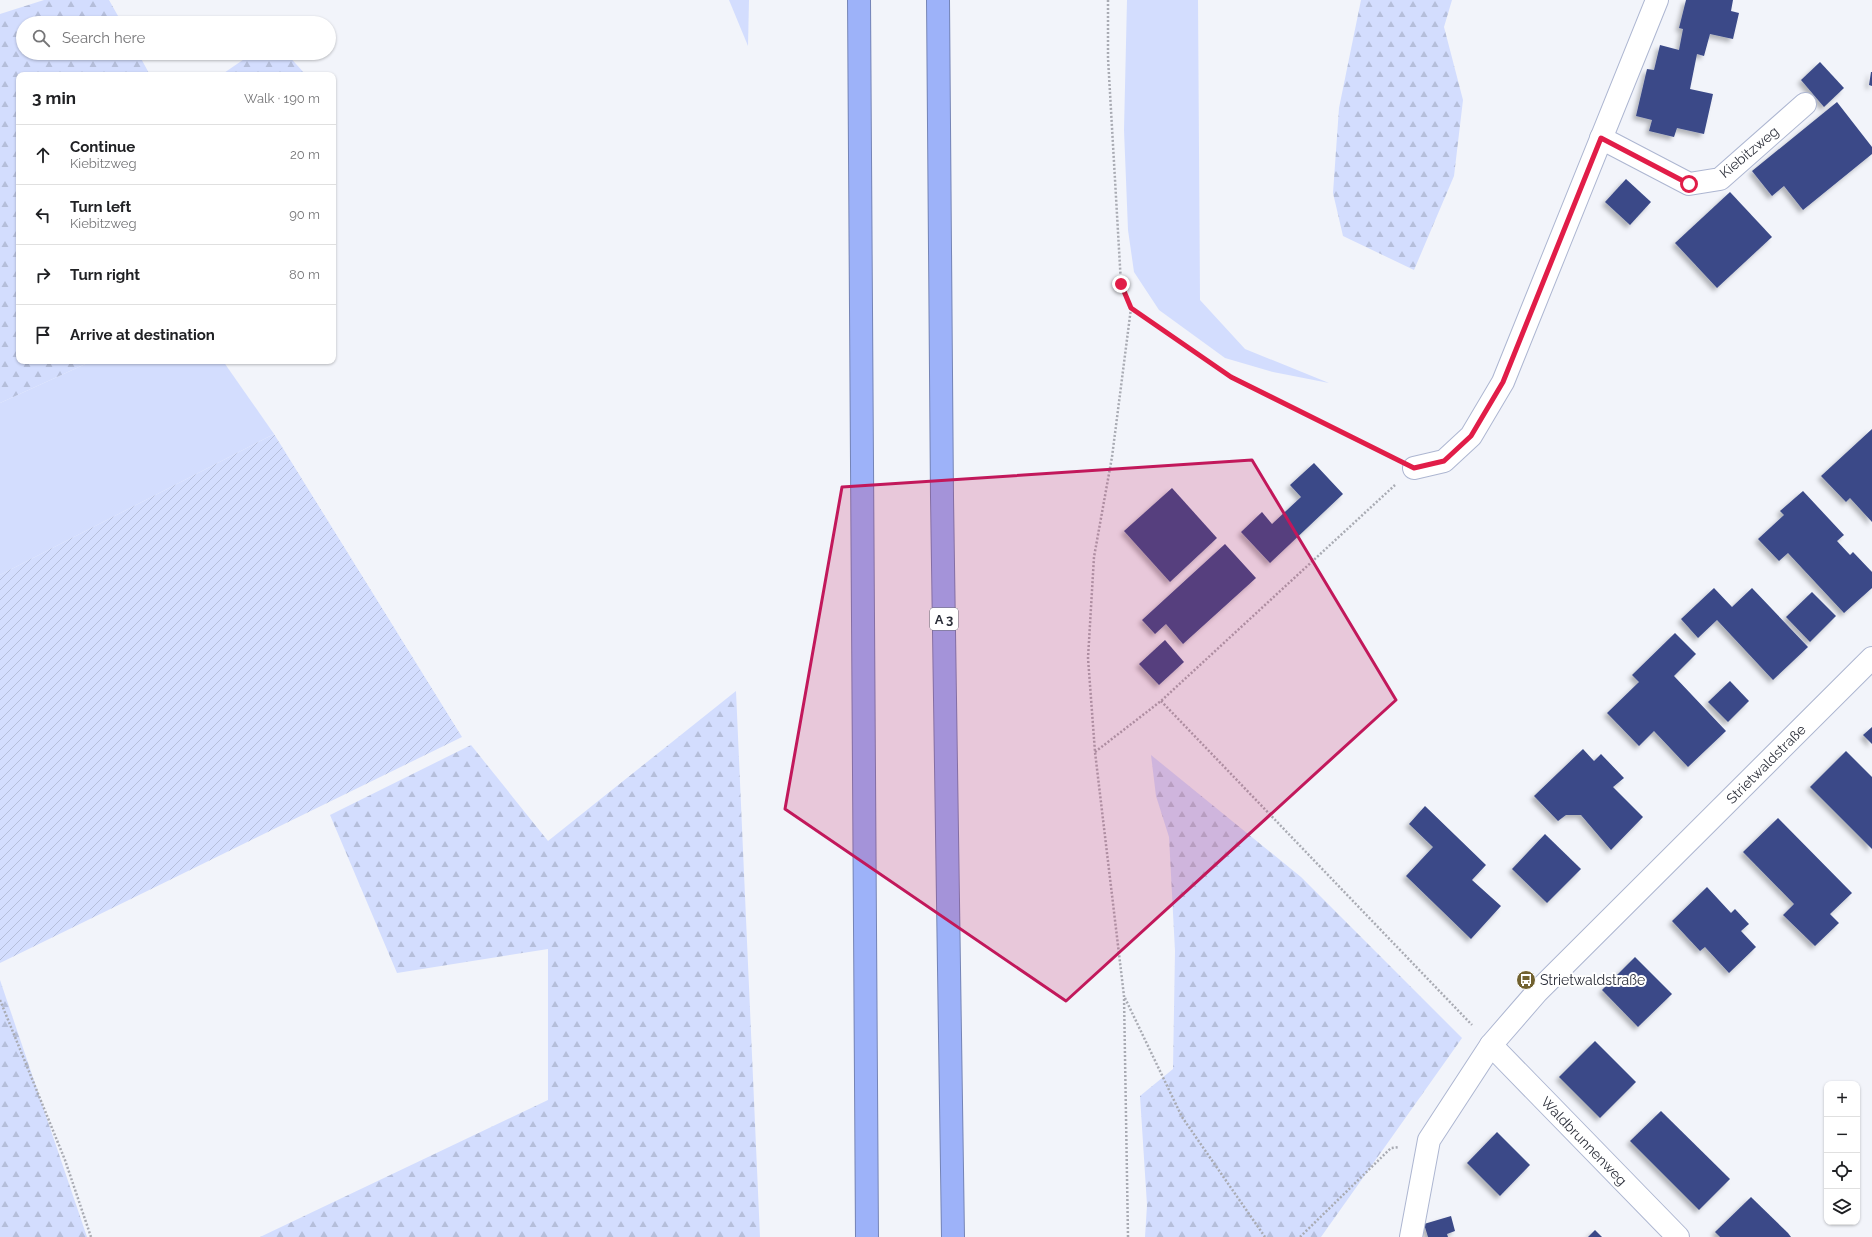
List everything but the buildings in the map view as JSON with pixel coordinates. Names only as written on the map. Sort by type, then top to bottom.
[{"type":"highway","points":[[859,0],[867,1237]]},
{"type":"highway","name":"A 3","points":[[938,0],[942,497],[953,1237]]},
{"type":"street","points":[[1414,468],[1444,461],[1471,436],[1503,382],[1657,0]]},
{"type":"street","name":"Kiebitzweg","points":[[1601,138],[1689,184],[1720,179],[1805,104]]},
{"type":"street","name":"Strietwaldstraße","points":[[1411,1237],[1429,1140],[1491,1045],[1537,992],[1872,658]]},
{"type":"street","name":"Waldbrunnenweg","points":[[1491,1045],[1678,1237]]},
{"type":"path","points":[[1108,0],[1108,58],[1121,284],[1131,308],[1112,457],[1094,557],[1088,658],[1095,752],[1124,996],[1128,1237]]},
{"type":"path","points":[[1095,752],[1161,700],[1414,468],[1231,377],[1131,308]]},
{"type":"path","points":[[1161,700],[1491,1045]]},
{"type":"path","points":[[1124,996],[1182,1117],[1264,1237]]},
{"type":"path","points":[[0,1000],[65,1160],[91,1237]]},
{"type":"path","points":[[1300,1237],[1391,1148],[1429,1140]]},
{"type":"highlighted area","points":[[1252,460],[1396,700],[1066,1001],[785,809],[842,487]]},
{"type":"green space","points":[[44,0],[109,0],[118,16],[16,16],[16,60],[142,60],[148,72],[16,72],[16,364],[85,364],[0,403],[0,14]]},
{"type":"green space","points":[[729,0],[749,0],[748,46]]},
{"type":"green space","points":[[1127,0],[1198,0],[1200,300],[1245,349],[1329,383],[1273,372],[1225,358],[1159,310],[1134,272],[1128,230],[1124,130]]},
{"type":"green space","points":[[1361,0],[1452,0],[1444,27],[1463,100],[1454,176],[1414,270],[1343,236],[1333,193],[1339,108]]},
{"type":"green space","points":[[243,60],[292,60],[303,72],[225,72]]},
{"type":"green space","points":[[85,364],[225,364],[274,434],[0,575],[0,403]]},
{"type":"green space","points":[[274,434],[462,737],[0,963],[0,575]]},
{"type":"green space","points":[[736,691],[760,1237],[260,1237],[548,1100],[548,949],[397,973],[330,815],[471,745],[548,841]]},
{"type":"green space","points":[[1151,755],[1301,877],[1462,1038],[1321,1237],[1145,1237],[1147,1205],[1140,1096],[1173,1069],[1175,951],[1169,837],[1156,796]]},
{"type":"green space","points":[[0,980],[87,1237],[0,1237]]},
{"type":"place","name":"Strietwaldstraße","points":[[1526,980]]},
{"type":"route","points":[[1121,284],[1131,308],[1231,377],[1414,468],[1444,461],[1471,436],[1503,382],[1601,138],[1689,184]]}]
